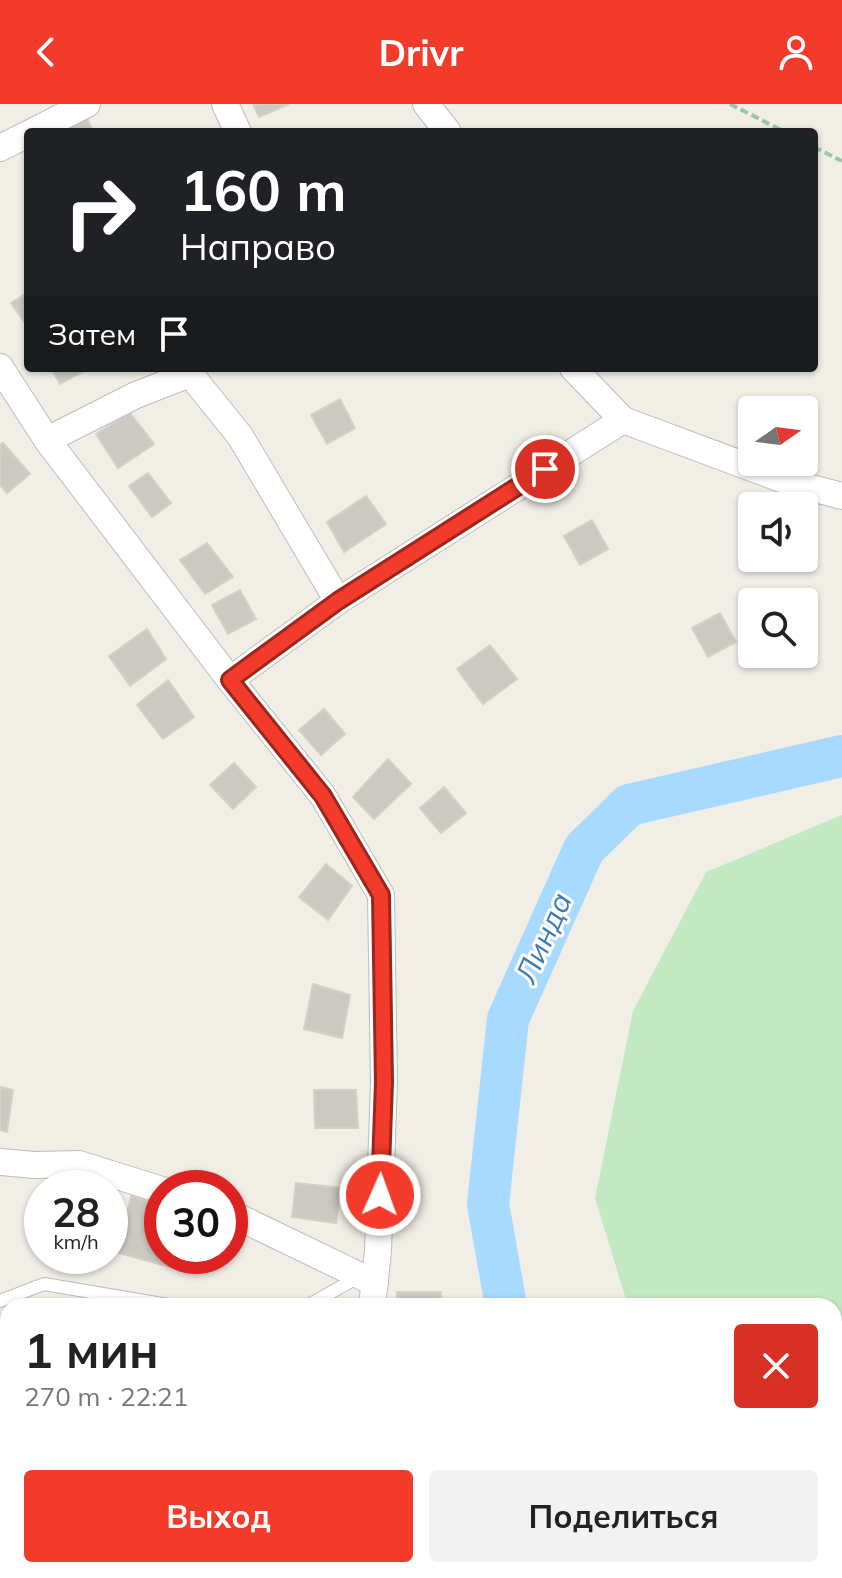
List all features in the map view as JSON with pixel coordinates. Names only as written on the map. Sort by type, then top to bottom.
[{"type":"street","points":[[40,128],[87,104]]},
{"type":"street","points":[[225,104],[236,128]]},
{"type":"street","points":[[426,104],[445,128]]},
{"type":"street","points":[[0,148],[24,136]]},
{"type":"street","points":[[0,367],[47,440],[230,680],[323,796],[381,895],[384,1082],[378,1251],[369,1288],[248,1223]]},
{"type":"street","points":[[577,372],[623,420],[792,483],[842,496]]},
{"type":"street","points":[[47,440],[136,395],[190,374],[240,436],[338,601]]},
{"type":"street","points":[[230,680],[338,601],[623,420]]},
{"type":"street","points":[[0,1162],[79,1164],[144,1184]]},
{"type":"lane","points":[[8,1298],[44,1284],[127,1298]]},
{"type":"lane","points":[[335,1298],[369,1288]]},
{"type":"path","points":[[730,104],[777,128]]},
{"type":"path","points":[[818,149],[842,161]]},
{"type":"green space","points":[[842,815],[842,1298],[626,1298],[595,1198],[633,1011],[706,872]]},
{"type":"building","points":[[253,104],[289,104],[259,117]]},
{"type":"building","points":[[86,116],[91,128],[66,128]]},
{"type":"building","points":[[24,295],[24,322],[11,303]]},
{"type":"building","points":[[53,372],[82,372],[60,384]]},
{"type":"building","points":[[340,399],[355,428],[327,444],[311,415]]},
{"type":"building","points":[[130,413],[154,444],[118,468],[96,434]]},
{"type":"building","points":[[3,443],[30,474],[7,493],[0,485],[0,445]]},
{"type":"building","points":[[148,473],[171,503],[152,517],[129,486]]},
{"type":"building","points":[[366,496],[386,524],[344,552],[327,522]]},
{"type":"building","points":[[592,520],[608,549],[580,565],[564,536]]},
{"type":"building","points":[[207,543],[233,577],[205,594],[180,560]]},
{"type":"building","points":[[240,590],[256,619],[228,634],[212,605]]},
{"type":"building","points":[[720,613],[736,642],[708,657],[692,628]]},
{"type":"building","points":[[147,629],[166,659],[130,686],[109,656]]},
{"type":"building","points":[[490,645],[517,679],[483,704],[457,669]]},
{"type":"building","points":[[168,680],[194,717],[163,739],[137,705]]},
{"type":"building","points":[[324,709],[345,734],[321,755],[299,730]]},
{"type":"building","points":[[388,759],[411,784],[374,819],[353,797]]},
{"type":"building","points":[[234,763],[256,787],[233,809],[210,785]]},
{"type":"building","points":[[444,787],[466,813],[441,833],[420,808]]},
{"type":"building","points":[[326,864],[352,886],[328,920],[299,897]]},
{"type":"building","points":[[313,984],[350,995],[342,1038],[304,1029]]},
{"type":"building","points":[[0,1087],[13,1090],[7,1132],[0,1130]]},
{"type":"building","points":[[314,1090],[356,1090],[358,1128],[315,1128]]},
{"type":"building","points":[[296,1183],[341,1188],[336,1223],[292,1217]]},
{"type":"building","points":[[131,1196],[144,1200],[144,1260],[128,1255]]},
{"type":"building","points":[[397,1292],[441,1292],[441,1298],[397,1298]]},
{"type":"waterway","name":"Линда","points":[[505,1298],[488,1204],[508,1019],[584,849],[629,805],[842,756]]},
{"type":"route","points":[[380,1195],[384,1082],[381,895],[323,796],[230,680],[338,601],[545,469]]}]
